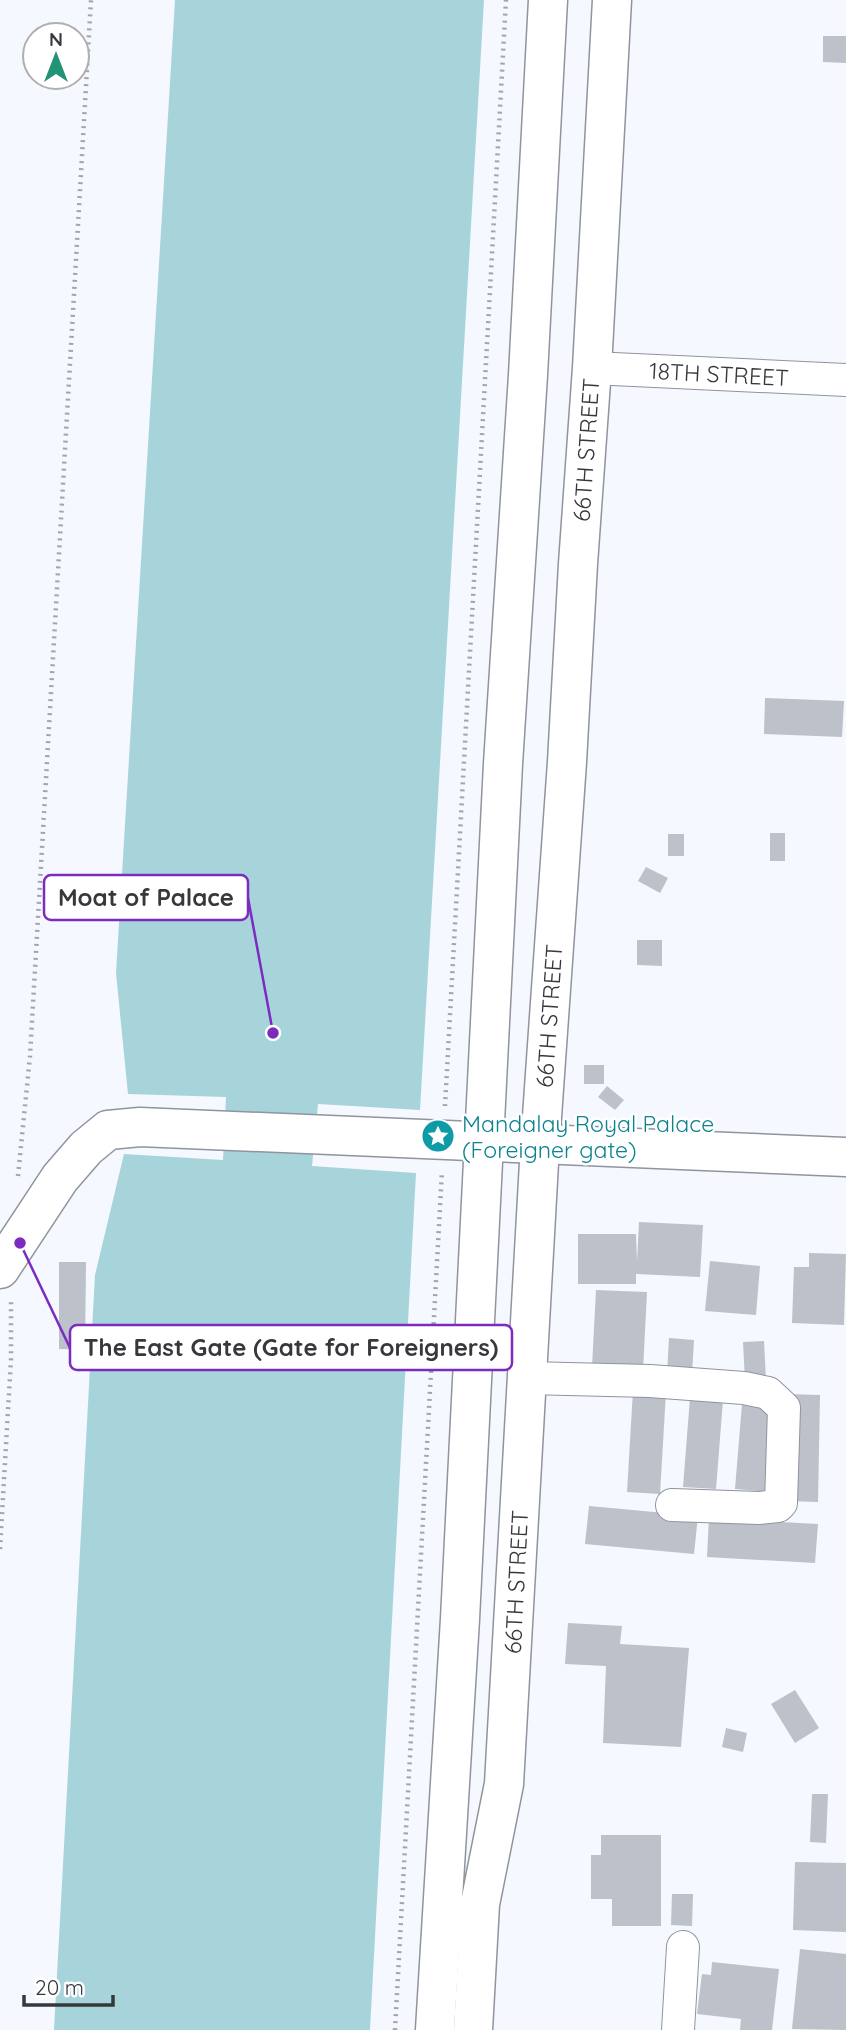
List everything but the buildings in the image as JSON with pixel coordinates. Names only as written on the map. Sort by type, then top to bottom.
[{"type":"main road","points":[[435,2030],[459,1632],[503,764],[530,347],[548,0]]},
{"type":"main road","name":"66TH STREET","points":[[473,2030],[480,1904],[504,1784],[540,1145],[592,368],[612,0]]},
{"type":"main road","points":[[5,1262],[60,1178],[98,1136],[108,1130],[121,1128],[846,1157]]},
{"type":"street","name":"18TH STREET","points":[[592,368],[846,380]]},
{"type":"street","points":[[527,1378],[650,1381],[744,1388],[768,1393],[780,1403],[784,1408],[778,1506],[759,1508],[672,1505]]},
{"type":"street","points":[[678,2030],[683,1947]]},
{"type":"path","points":[[17,1188],[30,1056],[91,0]]},
{"type":"path","points":[[396,2030],[431,1140],[506,0]]},
{"type":"path","points":[[0,1549],[11,1359],[5,1262]]},
{"type":"water","points":[[175,0],[484,0],[420,1110],[318,1104],[312,1166],[416,1173],[370,2030],[54,2030],[95,1275],[124,1154],[223,1160],[226,1097],[128,1094],[116,973]]},
{"type":"place","name":"Moat of Palace","points":[[273,1033]]},
{"type":"place","name":"Mandalay Royal Palace (Foreigner gate)","points":[[438,1136]]},
{"type":"place","name":"The East Gate (Gate for Foreigners)","points":[[20,1243]]}]
